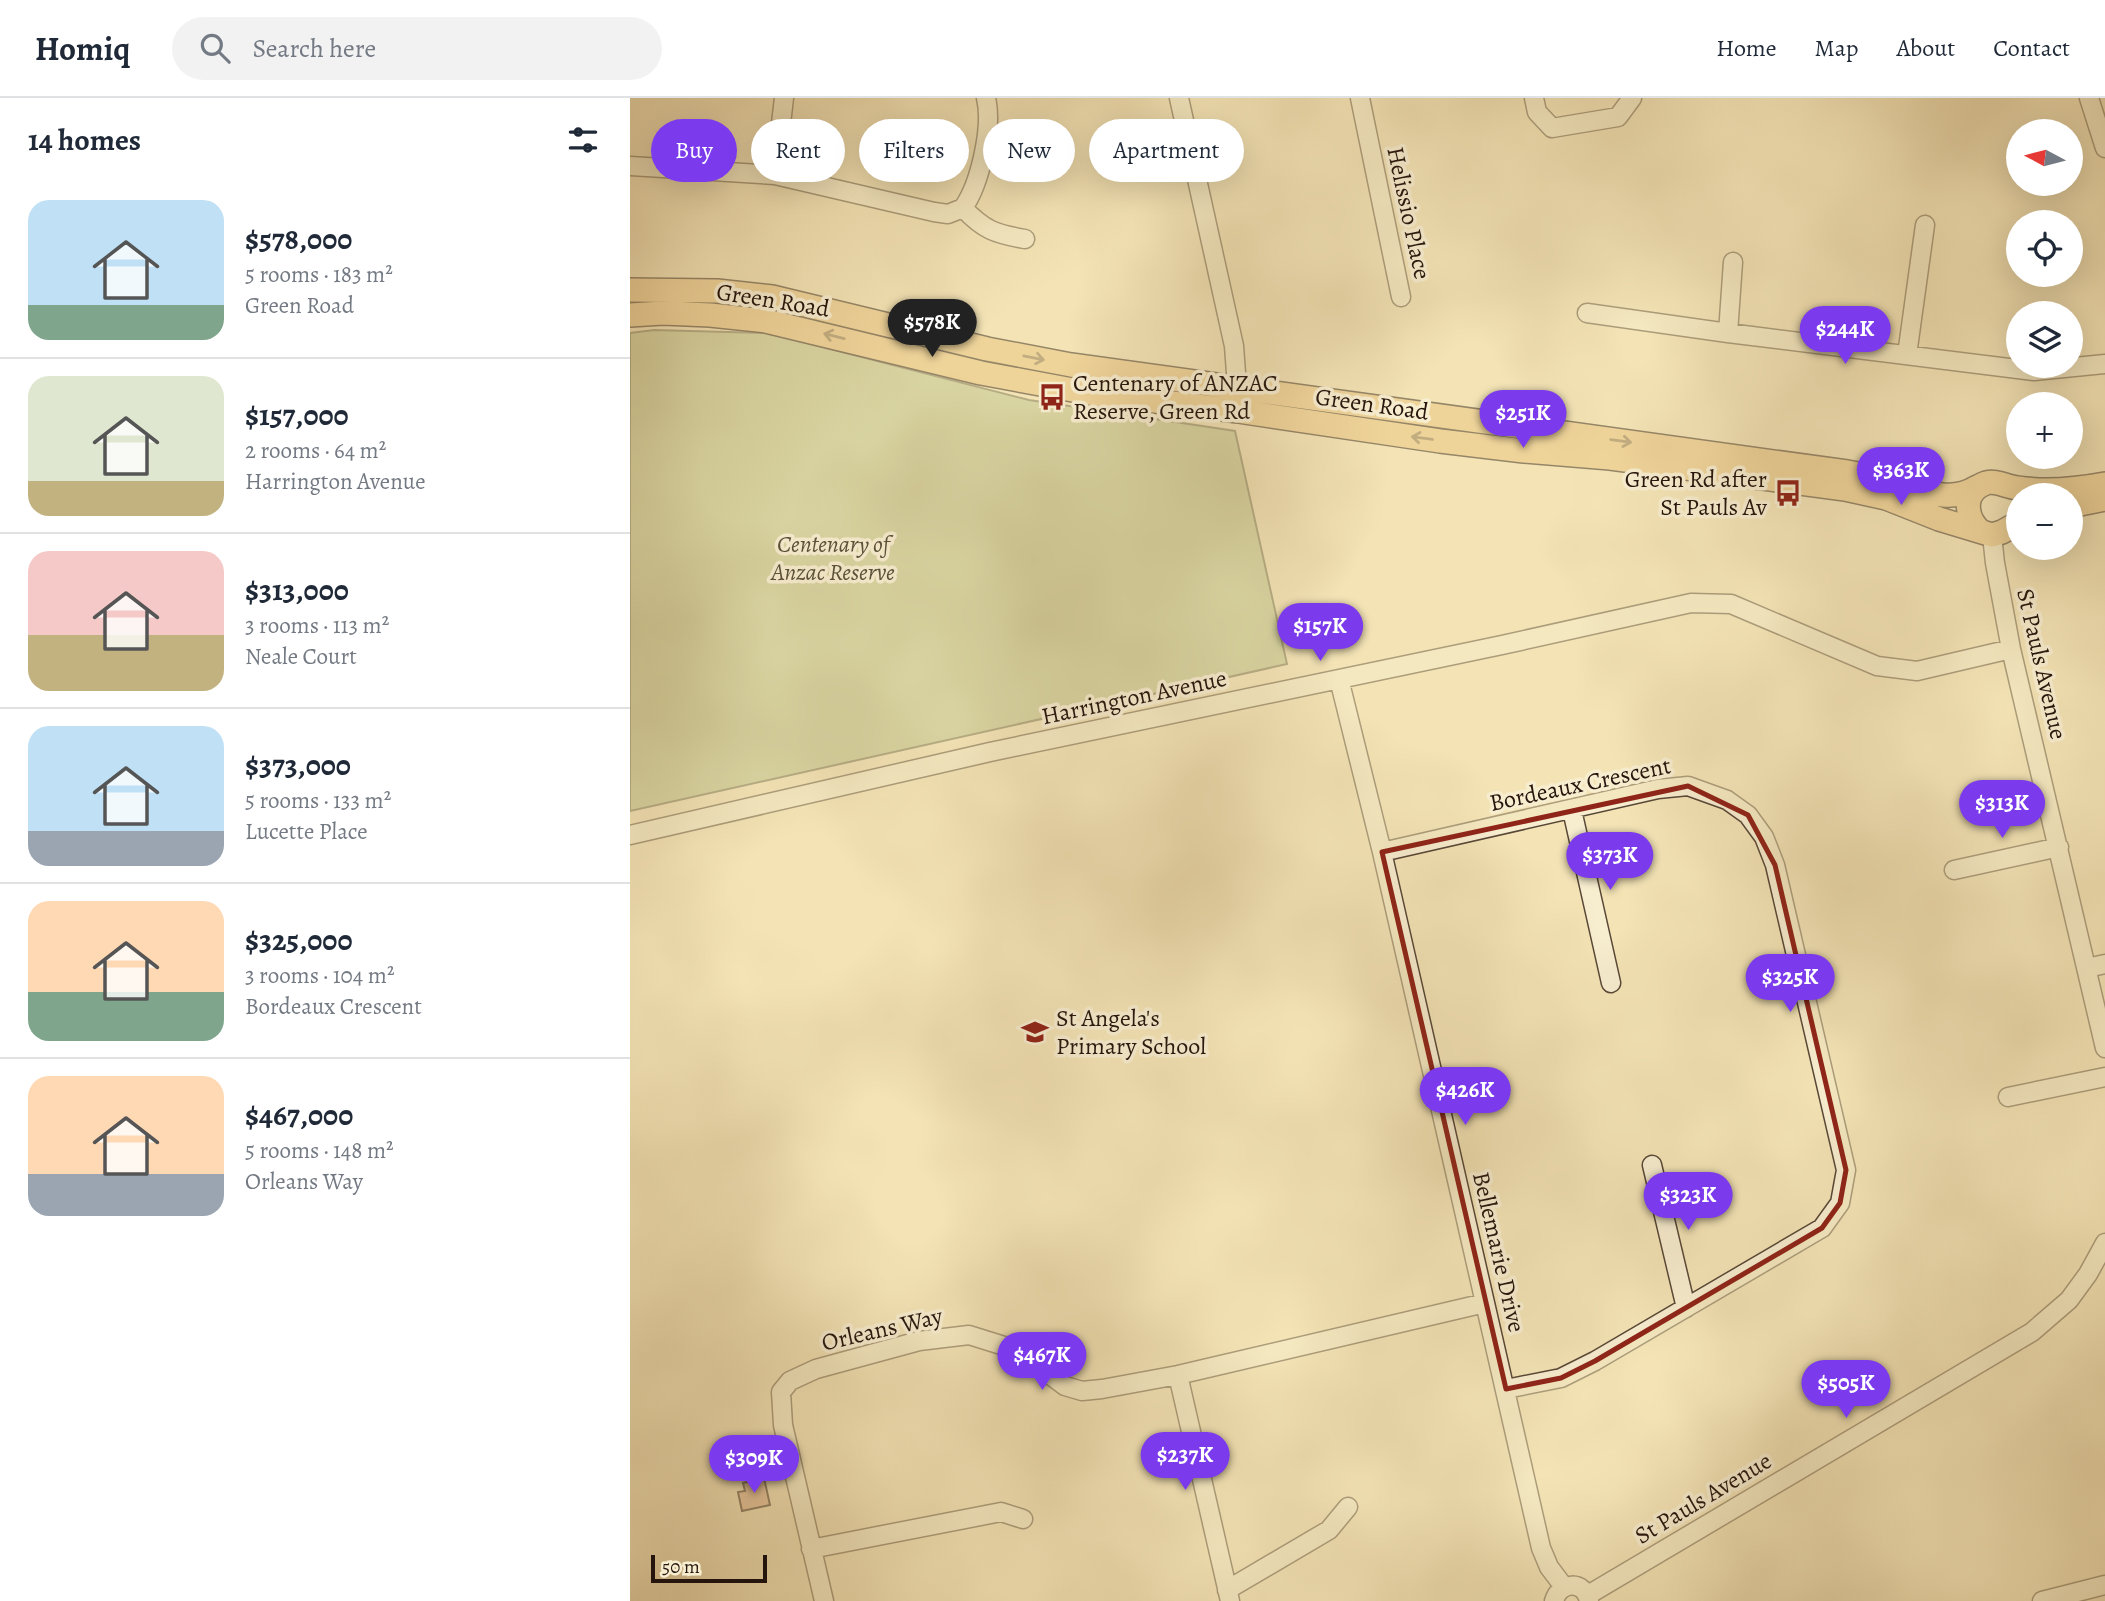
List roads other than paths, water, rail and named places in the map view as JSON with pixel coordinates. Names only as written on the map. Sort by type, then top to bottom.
[{"type":"main road","name":"Green Road","points":[[630,290],[717,291],[772,297],[987,349],[1452,442],[1610,458],[1845,489],[1886,498],[1939,519],[2003,526]]},
{"type":"main road","name":"Green Road","points":[[630,315],[710,315],[766,321],[981,373],[1089,393],[1238,400],[1847,472],[1943,496],[1966,494],[1987,483],[2006,490]]},
{"type":"main road","points":[[2083,486],[2105,484]]},
{"type":"main road","points":[[1977,487],[1970,495],[1967,507],[1972,524],[2003,526]]},
{"type":"main road","points":[[2083,503],[2105,499]]},
{"type":"street","points":[[782,119],[785,98]]},
{"type":"street","points":[[805,182],[934,212],[947,214],[963,208],[972,196],[986,139],[986,98]]},
{"type":"street","points":[[1179,98],[1234,346],[1238,400]]},
{"type":"street","name":"Helissio Place","points":[[1360,98],[1401,297]]},
{"type":"street","points":[[1534,98],[1537,112],[1552,128],[1618,117],[1632,98]]},
{"type":"street","points":[[2090,98],[2105,148]]},
{"type":"street","points":[[630,166],[751,174]]},
{"type":"street","points":[[963,208],[976,223],[995,234],[1025,239]]},
{"type":"street","points":[[1907,355],[1925,225]]},
{"type":"street","points":[[1728,333],[1733,262]]},
{"type":"street","points":[[1587,313],[2034,371],[2105,364]]},
{"type":"street","name":"St Pauls Avenue","points":[[2003,526],[1995,563],[2011,649],[2105,1048]]},
{"type":"street","name":"Harrington Avenue","points":[[630,835],[1002,749],[1691,603],[1731,604],[1877,666],[1917,671],[2011,649]]},
{"type":"street","name":"Bellemarie Drive","points":[[1339,679],[1382,852],[1541,1548],[1559,1594]]},
{"type":"street","name":"Bordeaux Crescent","points":[[1382,852],[1658,789],[1688,786],[1727,800],[1748,815],[1764,837],[1775,865],[1846,1170],[1840,1203],[1822,1228],[1561,1378],[1506,1389]]},
{"type":"street","points":[[1572,810],[1611,983]]},
{"type":"street","points":[[1954,870],[2059,846]]},
{"type":"street","points":[[2087,968],[2105,964]]},
{"type":"street","points":[[2007,1097],[2105,1076]]},
{"type":"street","points":[[1652,1165],[1686,1308]]},
{"type":"street","name":"St Pauls Avenue","points":[[1589,1598],[2032,1332],[2069,1300],[2088,1275],[2105,1242]]},
{"type":"street","name":"Orleans Way","points":[[824,1601],[783,1425],[781,1392],[790,1381],[816,1369],[919,1341],[970,1335],[1017,1350],[1065,1386],[1082,1391],[1178,1375],[1485,1303]]},
{"type":"street","points":[[1178,1375],[1228,1596],[1329,1530],[1348,1507]]},
{"type":"street","points":[[811,1549],[1001,1512],[1023,1519]]},
{"type":"street","points":[[1559,1594],[1575,1585],[1589,1598]]},
{"type":"street","points":[[2044,1601],[2105,1585]]},
{"type":"place","name":"Centenary of ANZAC Reserve, Green Rd","points":[[1052,397]]},
{"type":"place","name":"Green Rd after St Pauls Av","points":[[1788,493]]},
{"type":"place","name":"St Angela's Primary School","points":[[1035,1032]]},
{"type":"park label","name":"Centenary of Anzac Reserve","points":[[833,558]]}]
